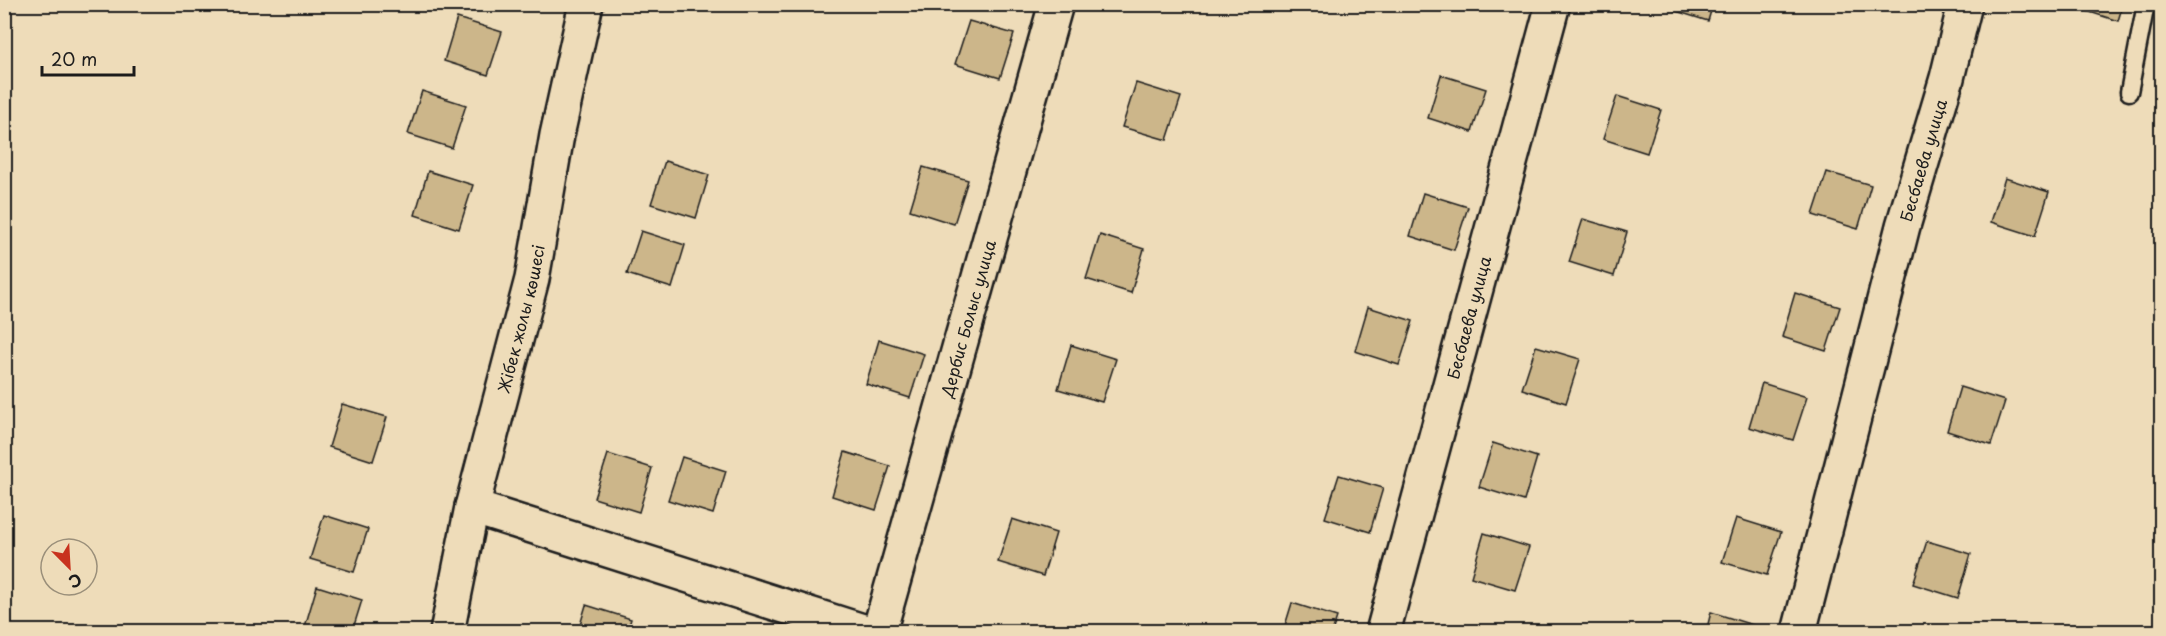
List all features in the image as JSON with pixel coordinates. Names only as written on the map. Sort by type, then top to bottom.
[{"type":"street","name":"Жібек жолы көшесі","points":[[447,632],[472,507],[532,279],[558,135],[586,4]]},
{"type":"street","name":"Дербис Болыс улица","points":[[879,632],[1056,4]]},
{"type":"street","name":"Бесбаева улица","points":[[1383,632],[1553,4]]},
{"type":"street","name":"Бесбаева улица","points":[[1799,632],[1900,236],[1947,78],[1965,4]]},
{"type":"street","points":[[472,507],[866,632]]},
{"type":"lane","points":[[2129,92],[2146,4]]},
{"type":"building","points":[[1664,4],[1713,4],[1708,21],[1663,7]]},
{"type":"building","points":[[2075,4],[2123,4],[2118,21],[2074,7]]},
{"type":"building","points":[[457,18],[502,32],[488,75],[444,61]]},
{"type":"building","points":[[969,21],[1014,34],[1000,78],[955,64]]},
{"type":"building","points":[[1441,75],[1486,89],[1472,132],[1428,118]]},
{"type":"building","points":[[1136,83],[1181,97],[1167,140],[1122,127]]},
{"type":"building","points":[[422,91],[466,105],[452,148],[408,134]]},
{"type":"building","points":[[1617,96],[1661,110],[1647,153],[1603,139]]},
{"type":"building","points":[[665,161],[709,175],[696,218],[651,204]]},
{"type":"building","points":[[923,167],[968,180],[954,224],[910,210]]},
{"type":"building","points":[[428,171],[473,185],[459,229],[415,215]]},
{"type":"building","points":[[1827,172],[1871,185],[1858,229],[1813,215]]},
{"type":"building","points":[[2005,178],[2049,192],[2035,236],[1991,222]]},
{"type":"building","points":[[1423,193],[1468,207],[1454,250],[1410,236]]},
{"type":"building","points":[[1583,219],[1627,232],[1614,276],[1569,262]]},
{"type":"building","points":[[641,231],[685,245],[672,288],[627,274]]},
{"type":"building","points":[[1100,235],[1144,249],[1131,293],[1086,279]]},
{"type":"building","points":[[1795,293],[1840,307],[1826,351],[1782,337]]},
{"type":"building","points":[[1368,307],[1413,321],[1399,365],[1355,351]]},
{"type":"building","points":[[879,340],[924,354],[910,398],[866,384]]},
{"type":"building","points":[[1071,345],[1116,359],[1102,402],[1058,389]]},
{"type":"building","points":[[1536,346],[1580,359],[1566,403],[1522,389]]},
{"type":"building","points":[[1762,383],[1807,397],[1793,440],[1749,427]]},
{"type":"building","points":[[1960,387],[2005,401],[1991,445],[1947,431]]},
{"type":"building","points":[[342,404],[387,417],[373,461],[329,447]]},
{"type":"building","points":[[1493,443],[1537,457],[1524,501],[1479,487]]},
{"type":"building","points":[[845,452],[890,466],[876,510],[832,496]]},
{"type":"building","points":[[608,454],[652,468],[639,512],[594,498]]},
{"type":"building","points":[[682,457],[726,471],[713,514],[668,500]]},
{"type":"building","points":[[1339,475],[1383,488],[1370,532],[1325,518]]},
{"type":"building","points":[[324,515],[368,529],[354,572],[310,559]]},
{"type":"building","points":[[1736,518],[1781,532],[1767,575],[1722,562]]},
{"type":"building","points":[[1012,519],[1056,533],[1043,576],[998,562]]},
{"type":"building","points":[[1484,533],[1529,547],[1515,590],[1471,577]]},
{"type":"building","points":[[1927,541],[1971,554],[1958,598],[1913,584]]},
{"type":"building","points":[[317,586],[362,600],[352,632],[304,630]]},
{"type":"building","points":[[1292,603],[1337,617],[1332,632],[1283,632]]},
{"type":"building","points":[[586,605],[631,619],[627,632],[578,632]]},
{"type":"building","points":[[1711,612],[1756,626],[1755,632],[1706,632]]}]
